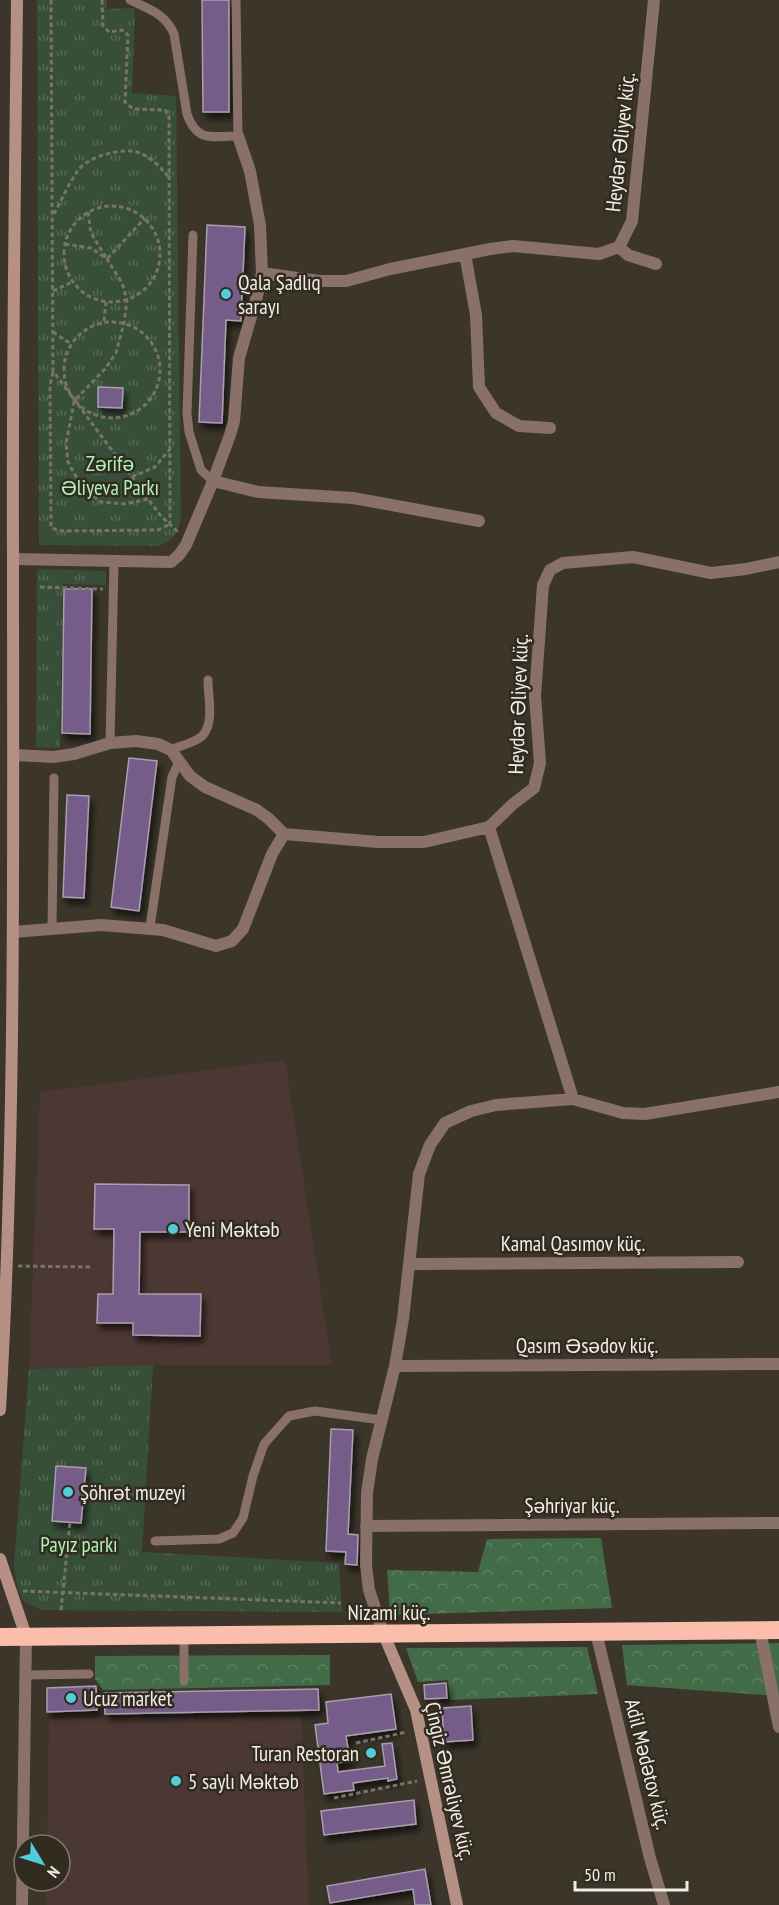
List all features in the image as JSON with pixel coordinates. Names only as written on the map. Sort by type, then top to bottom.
[{"type":"highway","name":"Nizami küç.","points":[[0,1637],[779,1630]]},
{"type":"main road","points":[[0,1410],[8,1266],[13,932],[17,0]]},
{"type":"main road","points":[[0,1559],[26,1636]]},
{"type":"main road","name":"Çingiz Əmrəliyev küç.","points":[[384,1635],[409,1692],[421,1730],[457,1905]]},
{"type":"street","name":"Heydər Əliyev küç.","points":[[619,248],[632,221],[654,0]]},
{"type":"street","points":[[13,558],[171,562],[186,546],[213,481],[234,421],[239,358],[258,296],[262,273],[260,225],[250,171],[238,136]]},
{"type":"street","points":[[262,273],[319,281],[346,281],[390,269],[513,246],[599,254],[619,248],[628,255],[656,264]]},
{"type":"street","points":[[465,254],[476,315],[479,387],[496,413],[519,426],[550,428]]},
{"type":"street","points":[[213,481],[258,492],[353,498],[479,521]]},
{"type":"street","name":"Heydər Əliyev küç.","points":[[489,827],[534,788],[540,762],[535,696],[543,585],[550,570],[563,563],[633,557],[711,573],[779,562]]},
{"type":"street","points":[[15,755],[53,757],[74,754],[110,743],[136,741],[158,744],[171,750],[190,776],[205,787],[257,810],[284,834],[378,842],[424,842],[489,827],[573,1099]]},
{"type":"street","points":[[13,932],[101,925],[150,927],[216,946],[232,941],[243,929],[272,854],[284,834]]},
{"type":"street","points":[[384,1635],[369,1590],[366,1565],[367,1493],[403,1319],[418,1174],[430,1144],[445,1123],[471,1111],[496,1105],[573,1099],[623,1113],[645,1114],[779,1092]]},
{"type":"street","name":"Kamal Qasımov küç.","points":[[409,1264],[738,1262]]},
{"type":"street","name":"Qasım Əsədov küç.","points":[[395,1366],[779,1364]]},
{"type":"street","name":"Şəhriyar küç.","points":[[366,1526],[779,1523]]},
{"type":"street","points":[[760,1630],[779,1727]]},
{"type":"street","name":"Adil Mədətov küç.","points":[[596,1632],[650,1858],[664,1905]]},
{"type":"street","points":[[22,1905],[26,1636]]},
{"type":"lane","points":[[130,0],[169,22],[174,34],[187,114],[191,125],[197,132],[206,136],[238,136],[236,0]]},
{"type":"lane","points":[[193,234],[187,413],[189,432],[201,470],[213,481]]},
{"type":"lane","points":[[110,743],[114,562]]},
{"type":"lane","points":[[171,750],[200,738],[206,730],[209,723],[208,680]]},
{"type":"lane","points":[[150,927],[172,777],[178,762]]},
{"type":"lane","points":[[52,928],[54,778]]},
{"type":"lane","points":[[155,1541],[219,1539],[232,1533],[243,1518],[253,1476],[264,1444],[289,1416],[315,1411],[381,1420]]},
{"type":"lane","points":[[184,1636],[184,1681]]},
{"type":"lane","points":[[26,1675],[89,1674]]},
{"type":"path","points":[[51,0],[53,216],[53,371],[50,385],[51,527],[58,531],[158,530],[170,524]]},
{"type":"path","points":[[102,0],[103,26],[109,32],[122,30],[128,36],[125,102],[133,109],[165,110],[169,114],[170,524]]},
{"type":"path","points":[[53,216],[80,168],[96,157],[124,149],[144,154],[155,161],[170,177]]},
{"type":"path","points":[[107,206],[128,208],[145,218],[157,235],[160,254],[156,274],[144,290],[126,300],[106,302],[87,296],[72,282],[64,264],[65,244],[73,225],[88,212],[107,206]]},
{"type":"path","points":[[88,212],[91,233],[122,283],[126,300],[124,323],[116,353],[105,369],[74,401],[66,444],[68,462],[82,487],[101,502],[125,504],[148,499]]},
{"type":"path","points":[[107,259],[145,218]]},
{"type":"path","points":[[65,244],[91,248],[107,259]]},
{"type":"path","points":[[160,254],[170,255]]},
{"type":"path","points":[[53,291],[72,282]]},
{"type":"path","points":[[104,322],[106,302]]},
{"type":"path","points":[[104,322],[124,323],[142,332],[155,347],[160,367],[157,387],[146,404],[130,415],[110,419],[90,414],[74,401],[65,383],[64,363],[71,344],[85,330],[104,322]]},
{"type":"path","points":[[53,332],[71,344]]},
{"type":"path","points":[[53,371],[148,499],[178,532]]},
{"type":"path","points":[[132,477],[155,467],[170,449]]},
{"type":"path","points":[[40,587],[114,589]]},
{"type":"path","points":[[8,1266],[90,1267]]},
{"type":"path","points":[[61,1610],[70,1522]]},
{"type":"path","points":[[18,1591],[341,1603]]},
{"type":"path","points":[[356,1743],[421,1730]]},
{"type":"path","points":[[334,1798],[431,1778]]},
{"type":"shaded area","name":"Yeni Məktəb","points":[[285,1060],[332,1365],[153,1365],[29,1369],[40,1092]]},
{"type":"shaded area","name":"5 saylı Məktəb","points":[[301,1717],[309,1905],[46,1905],[46,1893],[72,1893],[72,1833],[47,1833],[49,1718]]},
{"type":"green space","name":"Zərifə Əliyeva Parkı","points":[[37,0],[107,0],[107,9],[135,8],[132,93],[176,96],[181,518],[174,536],[168,542],[158,546],[39,545]]},
{"type":"green space","points":[[37,569],[106,571],[106,585],[63,584],[60,748],[36,747]]},
{"type":"green space","name":"Payız parkı","points":[[153,1365],[142,1552],[339,1563],[342,1612],[41,1610],[23,1601],[18,1591],[14,1566],[29,1369]]},
{"type":"green space","points":[[601,1538],[612,1608],[390,1615],[387,1570],[478,1572],[487,1539]]},
{"type":"green space","points":[[779,1643],[779,1696],[627,1685],[622,1645]]},
{"type":"green space","points":[[587,1647],[598,1694],[450,1700],[448,1680],[418,1682],[406,1648]]},
{"type":"green space","points":[[330,1655],[330,1685],[103,1690],[95,1679],[95,1656]]},
{"type":"building","points":[[202,0],[229,0],[229,112],[203,112]]},
{"type":"building","points":[[207,225],[245,227],[241,321],[226,320],[222,423],[199,422]]},
{"type":"building","points":[[98,387],[123,388],[122,408],[98,407]]},
{"type":"building","points":[[64,589],[92,589],[90,734],[62,733]]},
{"type":"building","points":[[129,758],[157,761],[139,911],[111,907]]},
{"type":"building","points":[[67,795],[89,796],[84,898],[63,897]]},
{"type":"building","points":[[95,1184],[189,1185],[189,1232],[140,1232],[139,1294],[201,1294],[200,1336],[133,1335],[133,1323],[97,1323],[98,1294],[113,1294],[114,1229],[94,1229]]},
{"type":"building","points":[[331,1429],[353,1430],[348,1534],[358,1535],[357,1565],[345,1564],[346,1552],[326,1551]]},
{"type":"building","points":[[56,1466],[86,1468],[81,1523],[52,1521]]},
{"type":"building","points":[[446,1683],[447,1698],[425,1699],[424,1685]]},
{"type":"building","points":[[96,1686],[97,1710],[47,1712],[47,1688]]},
{"type":"building","points":[[318,1689],[319,1710],[105,1714],[104,1693]]},
{"type":"building","points":[[391,1694],[396,1729],[346,1736],[350,1761],[337,1763],[338,1772],[385,1766],[382,1744],[392,1743],[397,1779],[388,1781],[388,1778],[353,1783],[354,1790],[324,1794],[315,1725],[328,1723],[326,1702]]},
{"type":"building","points":[[471,1706],[473,1740],[444,1742],[442,1708]]},
{"type":"building","points":[[414,1800],[416,1824],[324,1835],[321,1811]]},
{"type":"building","points":[[425,1869],[431,1905],[415,1905],[413,1889],[330,1903],[327,1886]]},
{"type":"place","name":"Qala Şadlıq sarayı","points":[[226,294]]},
{"type":"place","name":"Yeni Məktəb","points":[[173,1229]]},
{"type":"place","name":"Şöhrət muzeyi","points":[[68,1492]]},
{"type":"place","name":"Ucuz market","points":[[71,1698]]},
{"type":"place","name":"Turan Restoran","points":[[371,1753]]},
{"type":"place","name":"5 saylı Məktəb","points":[[176,1781]]}]
